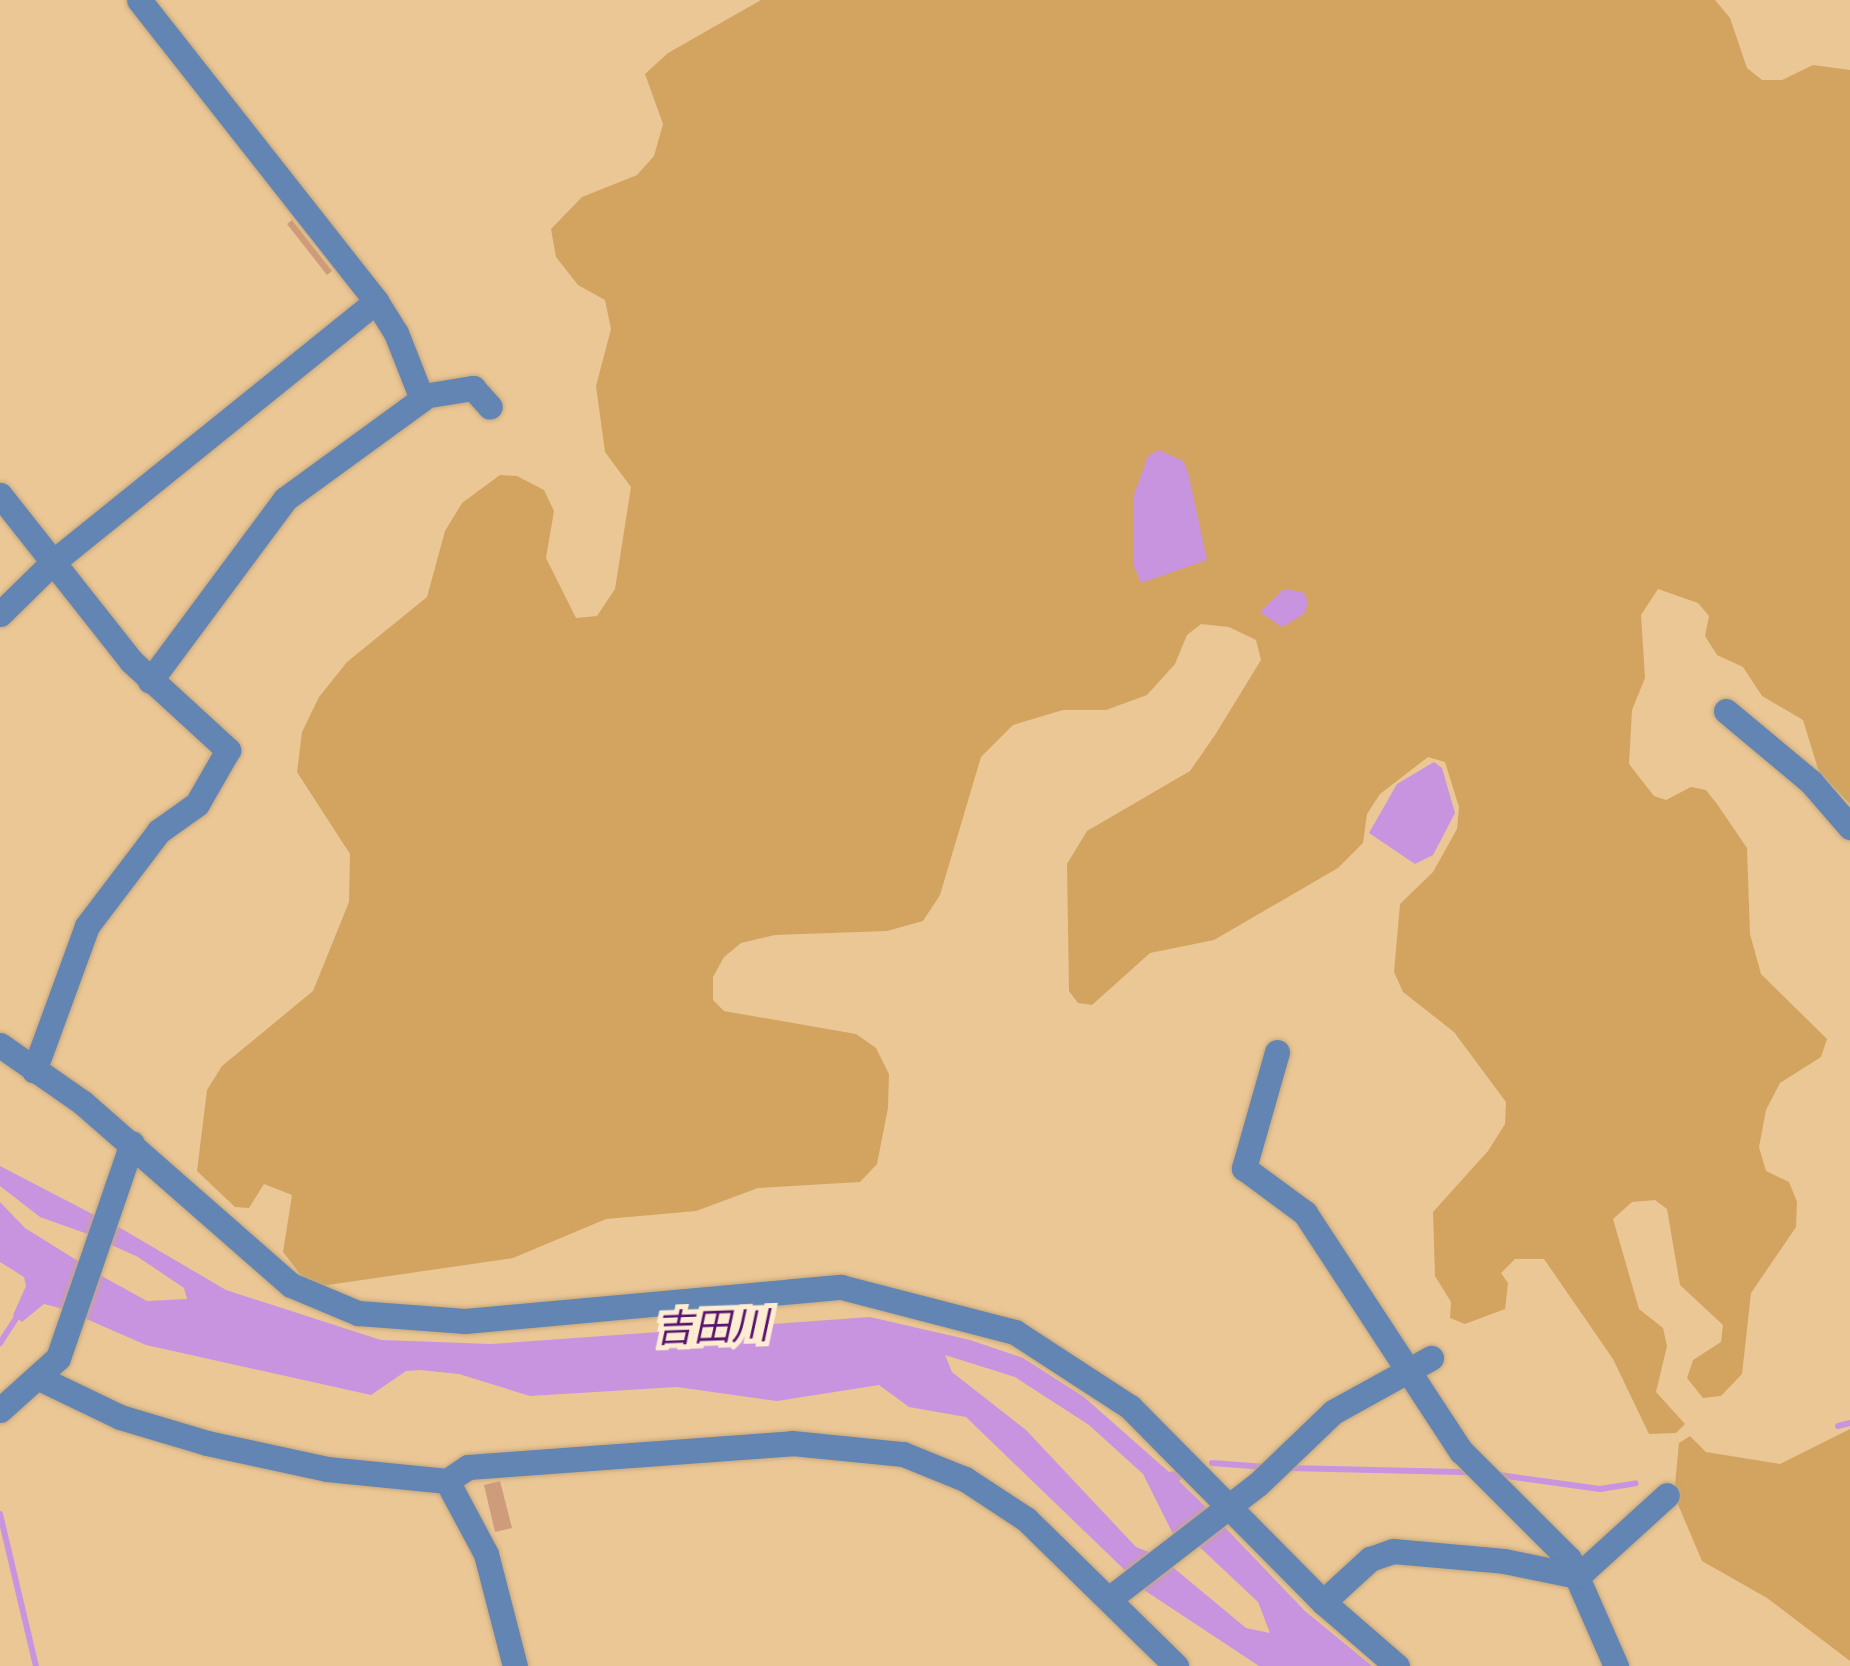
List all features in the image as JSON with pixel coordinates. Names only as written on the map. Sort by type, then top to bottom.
[{"type":"street","points":[[139,0],[376,302],[423,396]]},
{"type":"street","points":[[0,614],[53,562],[376,302]]},
{"type":"street","points":[[150,681],[285,500],[423,396],[473,388],[490,407]]},
{"type":"street","points":[[0,495],[150,681],[228,750],[197,804],[159,832],[87,926],[34,1071]]},
{"type":"street","points":[[1726,711],[1812,782],[1850,827]]},
{"type":"street","points":[[0,1045],[132,1143],[292,1285],[384,1319],[465,1321],[841,1287],[992,1324],[1042,1345],[1094,1379],[1324,1602],[1398,1666]]},
{"type":"street","points":[[1277,1052],[1241,1161],[1305,1213],[1326,1239],[1409,1372],[1486,1475],[1552,1539],[1578,1576],[1616,1666]]},
{"type":"street","points":[[0,1410],[58,1358],[106,1208],[132,1143]]},
{"type":"street","points":[[1115,1594],[1274,1467],[1333,1412],[1432,1358]]},
{"type":"street","points":[[39,1378],[120,1417],[225,1448],[326,1469],[446,1481],[468,1467],[792,1443],[866,1447],[933,1464],[998,1498],[1115,1594],[1176,1666]]},
{"type":"street","points":[[446,1481],[486,1554],[515,1666]]},
{"type":"street","points":[[1578,1576],[1667,1495]]},
{"type":"street","points":[[1324,1602],[1370,1559],[1393,1551],[1504,1561],[1578,1576]]},
{"type":"shaded area","points":[[761,0],[1715,0],[1730,18],[1747,68],[1762,80],[1782,80],[1813,65],[1850,70],[1850,804],[1819,772],[1803,720],[1762,696],[1743,667],[1717,655],[1705,636],[1709,616],[1698,603],[1658,589],[1641,615],[1645,678],[1632,710],[1629,764],[1654,796],[1666,800],[1691,787],[1706,790],[1717,804],[1747,848],[1750,934],[1761,974],[1827,1039],[1821,1057],[1780,1083],[1766,1110],[1759,1147],[1766,1171],[1789,1182],[1797,1202],[1796,1227],[1751,1293],[1742,1374],[1721,1396],[1703,1398],[1687,1378],[1693,1360],[1721,1342],[1723,1325],[1680,1285],[1667,1209],[1655,1200],[1632,1202],[1613,1219],[1639,1309],[1663,1328],[1667,1346],[1656,1392],[1685,1424],[1676,1433],[1649,1434],[1613,1359],[1544,1259],[1515,1259],[1501,1273],[1508,1283],[1505,1309],[1465,1324],[1450,1318],[1451,1302],[1435,1276],[1433,1212],[1488,1151],[1505,1124],[1506,1102],[1454,1032],[1403,992],[1394,972],[1400,904],[1433,872],[1457,829],[1459,807],[1445,762],[1428,757],[1380,794],[1367,814],[1363,843],[1338,868],[1214,940],[1150,953],[1092,1005],[1078,1003],[1069,991],[1067,864],[1087,831],[1190,771],[1215,735],[1261,660],[1256,640],[1229,627],[1201,624],[1187,635],[1175,664],[1147,695],[1106,710],[1063,710],[1013,725],[981,757],[940,895],[923,921],[887,931],[775,935],[741,943],[724,957],[713,977],[713,1000],[724,1011],[856,1034],[876,1048],[889,1074],[888,1108],[877,1164],[860,1182],[758,1188],[696,1211],[606,1219],[513,1258],[321,1286],[303,1278],[283,1252],[292,1195],[264,1184],[249,1208],[235,1207],[197,1171],[207,1090],[222,1066],[313,991],[349,902],[350,854],[297,772],[302,732],[319,697],[347,662],[427,597],[445,531],[462,503],[500,475],[517,476],[544,490],[554,511],[546,558],[576,618],[597,616],[615,589],[631,487],[605,452],[596,386],[611,329],[605,300],[578,285],[556,257],[551,229],[582,197],[637,175],[654,156],[663,124],[645,74],[668,53]]},
{"type":"shaded area","points":[[1159,450],[1183,461],[1188,472],[1207,560],[1141,583],[1134,566],[1134,495],[1148,456]]},
{"type":"shaded area","points":[[1284,589],[1303,592],[1308,602],[1304,614],[1282,627],[1260,612]]},
{"type":"shaded area","points":[[1434,762],[1442,768],[1455,813],[1433,855],[1415,864],[1369,833],[1397,784]]},
{"type":"shaded area","points":[[0,1166],[102,1219],[96,1237],[40,1217],[0,1186]]},
{"type":"shaded area","points":[[0,1202],[25,1228],[86,1266],[71,1311],[44,1304],[22,1322],[13,1315],[26,1286],[24,1277],[0,1262]]},
{"type":"shaded area","points":[[105,1219],[226,1290],[381,1340],[491,1344],[870,1317],[970,1340],[1023,1358],[1084,1397],[1169,1472],[1177,1471],[1184,1477],[1179,1481],[1212,1513],[1173,1534],[1143,1474],[1089,1425],[1015,1377],[945,1355],[952,1372],[1026,1430],[1136,1547],[1159,1556],[1133,1578],[966,1417],[909,1407],[879,1385],[777,1401],[677,1387],[530,1396],[459,1374],[420,1370],[406,1371],[371,1395],[146,1345],[75,1314],[89,1269],[147,1301],[187,1299],[184,1288],[138,1257],[98,1239]]},
{"type":"shaded area","points":[[1850,1429],[1850,1661],[1767,1598],[1702,1561],[1674,1495],[1679,1443],[1690,1436],[1706,1452],[1780,1464]]},
{"type":"shaded area","points":[[1216,1518],[1305,1611],[1372,1666],[1259,1666],[1141,1588],[1163,1559],[1246,1628],[1270,1633],[1258,1602],[1190,1538]]},
{"type":"building","points":[[292,220],[332,271],[327,275],[287,224]]},
{"type":"building","points":[[500,1481],[512,1528],[495,1532],[484,1485]]},
{"type":"waterway","points":[[0,1343],[21,1311]]},
{"type":"waterway","points":[[1838,1426],[1850,1423]]},
{"type":"waterway","points":[[1212,1463],[1266,1467]]},
{"type":"waterway","points":[[1289,1468],[1471,1472]]},
{"type":"waterway","points":[[1499,1475],[1600,1489],[1636,1483]]},
{"type":"waterway","points":[[0,1514],[36,1666]]},
{"type":"water label","name":"吉田川","points":[[712,1328]]}]
